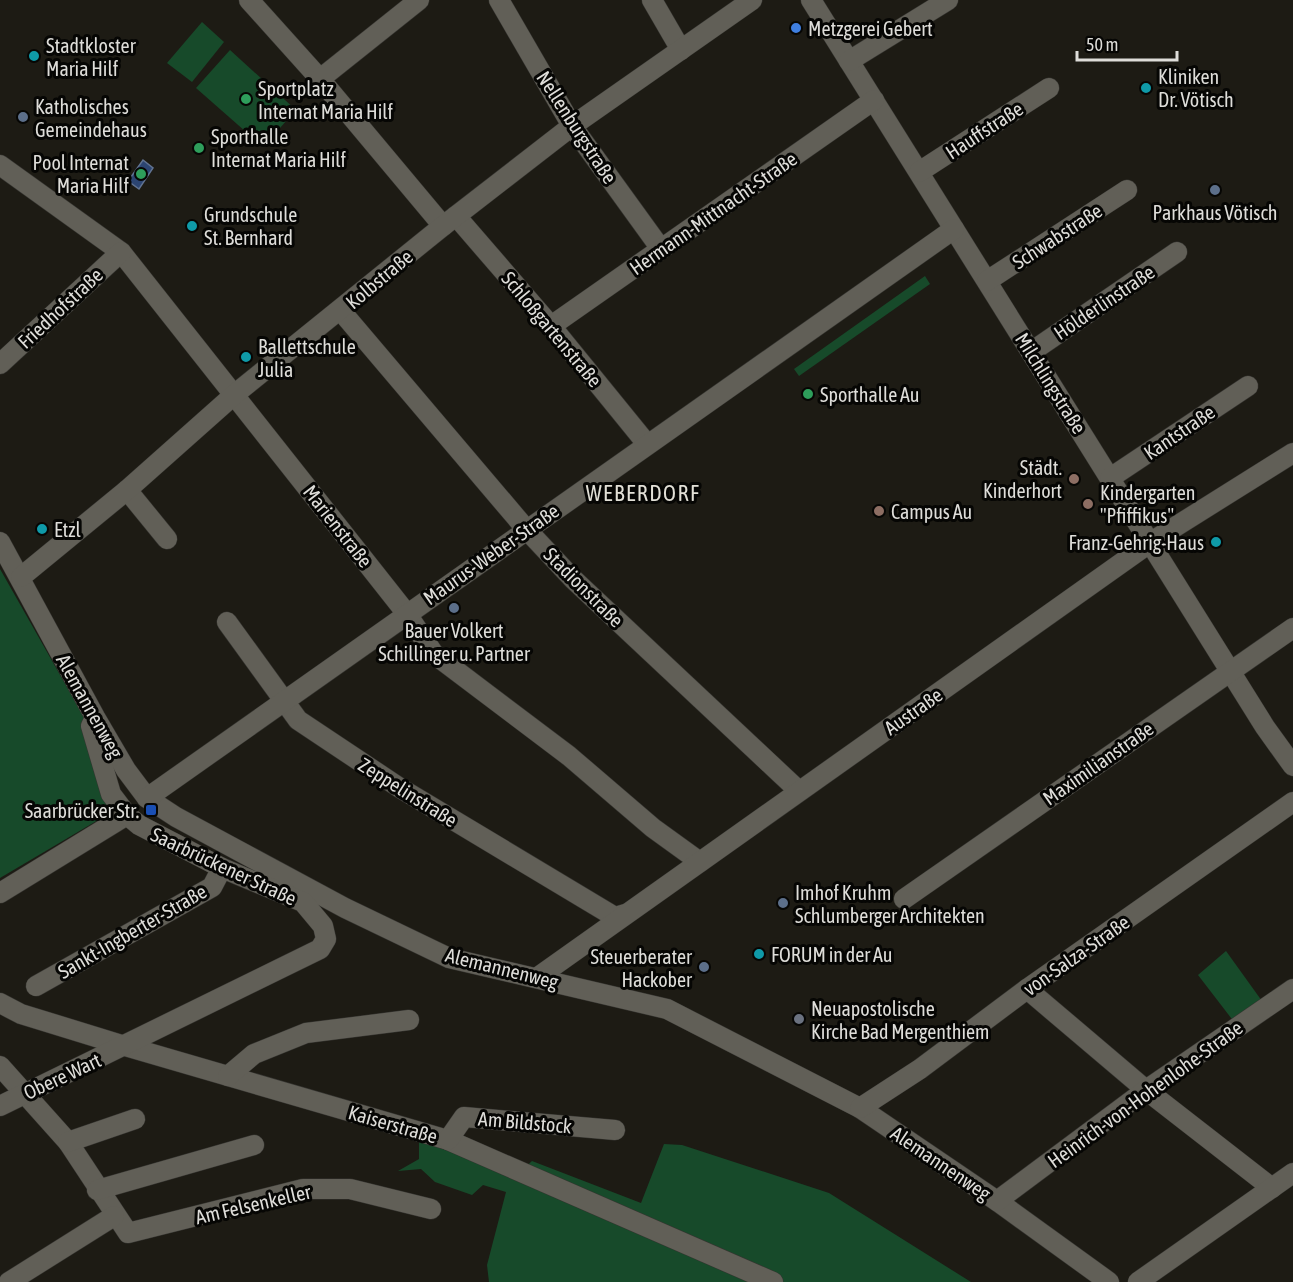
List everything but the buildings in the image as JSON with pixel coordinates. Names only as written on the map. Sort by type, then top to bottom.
[{"type":"street","name":"Schloßgartenstraße","points":[[249,0],[449,221],[551,326],[646,444]]},
{"type":"street","points":[[320,79],[419,0]]},
{"type":"street","name":"Nellenburgstraße","points":[[499,0],[572,126],[661,249]]},
{"type":"street","points":[[652,0],[681,50]]},
{"type":"street","name":"Kolbstraße","points":[[21,577],[127,490],[235,394],[341,311],[449,221],[572,126],[752,0]]},
{"type":"street","name":"Milchlingstraße","points":[[811,0],[1231,671],[1293,766]]},
{"type":"street","points":[[849,61],[948,0]]},
{"type":"street","name":"Hauffstraße","points":[[919,172],[1049,88]]},
{"type":"street","name":"Hermann-Mittnacht-Straße","points":[[551,326],[874,100]]},
{"type":"street","name":"Marienstraße","points":[[0,165],[121,252],[407,614],[434,654],[569,756],[653,828],[700,862]]},
{"type":"street","name":"Schwabstraße","points":[[987,281],[1127,190]]},
{"type":"street","name":"Maurus-Weber-Straße","points":[[147,798],[954,229]]},
{"type":"street","name":"Friedhofstraße","points":[[0,364],[121,252]]},
{"type":"street","name":"Hölderlinstraße","points":[[1031,351],[1177,252]]},
{"type":"street","name":"Stadionstraße","points":[[341,311],[526,529],[573,579],[799,791]]},
{"type":"street","name":"Kantstraße","points":[[1110,478],[1248,386]]},
{"type":"street","name":"Austraße","points":[[538,977],[1150,542],[1293,453]]},
{"type":"street","points":[[127,490],[167,539]]},
{"type":"street","name":"Alemannenweg","points":[[0,542],[95,717],[147,798],[176,817],[345,908],[449,958],[667,1008],[860,1108],[997,1201],[1109,1282]]},
{"type":"street","name":"Zeppelinstraße","points":[[227,622],[298,720],[400,788],[615,917],[626,914]]},
{"type":"street","name":"Maximilianstraße","points":[[904,899],[1293,628]]},
{"type":"street","name":"Saarbrückener Straße","points":[[95,717],[91,726],[111,794],[127,815],[139,825],[222,868],[303,902],[323,926],[326,939],[320,949],[125,1046]]},
{"type":"street","name":"von-Salza-Straße","points":[[860,1108],[920,1069],[1027,989],[1293,802]]},
{"type":"street","points":[[0,893],[127,815]]},
{"type":"street","name":"Sankt-Ingberter-Straße","points":[[36,986],[212,887],[222,868]]},
{"type":"street","name":"Heinrich-von-Hohenlohe-Straße","points":[[997,1201],[1146,1090],[1293,988]]},
{"type":"street","points":[[1027,989],[1146,1090],[1272,1188]]},
{"type":"street","name":"Kaiserstraße","points":[[0,1003],[21,1014],[125,1046],[448,1140],[773,1282]]},
{"type":"street","points":[[228,1076],[254,1054],[306,1033],[410,1020]]},
{"type":"street","name":"Obere Wart","points":[[0,1106],[125,1046]]},
{"type":"street","name":"Am Felsenkeller","points":[[0,1066],[68,1142],[114,1216],[128,1233],[132,1234],[303,1189],[350,1189],[430,1209]]},
{"type":"street","name":"Am Bildstock","points":[[448,1140],[464,1117],[615,1130]]},
{"type":"street","points":[[68,1142],[135,1119]]},
{"type":"street","points":[[97,1190],[254,1145]]},
{"type":"street","points":[[1138,1282],[1293,1173]]},
{"type":"street","points":[[9,1282],[114,1216]]},
{"type":"green space","points":[[202,22],[224,42],[192,82],[167,63]]},
{"type":"green space","name":"Sportplatz Internat Maria Hilf","points":[[230,50],[296,110],[263,147],[196,88]]},
{"type":"green space","points":[[925,276],[930,284],[799,376],[794,369]]},
{"type":"green space","points":[[0,569],[85,719],[103,795],[110,813],[0,878]]},
{"type":"green space","points":[[1226,951],[1267,1008],[1238,1027],[1198,975]]},
{"type":"green space","points":[[419,1131],[520,1172],[532,1161],[641,1203],[664,1144],[682,1145],[829,1193],[971,1282],[489,1282],[487,1265],[506,1192],[483,1185],[472,1195],[435,1182],[421,1169],[398,1171],[419,1159]]},
{"type":"water","name":"Pool Internat Maria Hilf","points":[[143,160],[153,168],[139,189],[128,181]]},
{"type":"place","name":"Metzgerei Gebert","points":[[796,28]]},
{"type":"place","name":"Stadtkloster Maria Hilf","points":[[34,56]]},
{"type":"place","name":"Kliniken Dr. Vötisch","points":[[1146,88]]},
{"type":"place","name":"Sportplatz Internat Maria Hilf","points":[[246,99]]},
{"type":"place","name":"Katholisches Gemeindehaus","points":[[23,117]]},
{"type":"place","name":"Sporthalle Internat Maria Hilf","points":[[199,148]]},
{"type":"place","name":"Pool Internat Maria Hilf","points":[[141,174]]},
{"type":"place","name":"Parkhaus Vötisch","points":[[1215,190]]},
{"type":"place","name":"Grundschule St. Bernhard","points":[[192,226]]},
{"type":"place","name":"Ballettschule Julia","points":[[246,357]]},
{"type":"place","name":"Sporthalle Au","points":[[808,394]]},
{"type":"place","name":"Städt. Kinderhort","points":[[1074,479]]},
{"type":"place","name":"Kindergarten \"Pfiffikus\"","points":[[1088,504]]},
{"type":"place","name":"Campus Au","points":[[879,511]]},
{"type":"place","name":"Etzl","points":[[42,529]]},
{"type":"place","name":"Franz-Gehrig-Haus","points":[[1216,542]]},
{"type":"place","name":"Bauer Volkert Schillinger u. Partner","points":[[454,608]]},
{"type":"place","name":"Saarbrücker Str.","points":[[151,810]]},
{"type":"place","name":"Imhof Kruhm Schlumberger Architekten","points":[[783,903]]},
{"type":"place","name":"FORUM in der Au","points":[[759,954]]},
{"type":"place","name":"Steuerberater Hackober","points":[[704,967]]},
{"type":"place","name":"Neuapostolische Kirche Bad Mergenthiem","points":[[799,1019]]},
{"type":"district","name":"WEBERDORF","points":[[643,493]]}]
